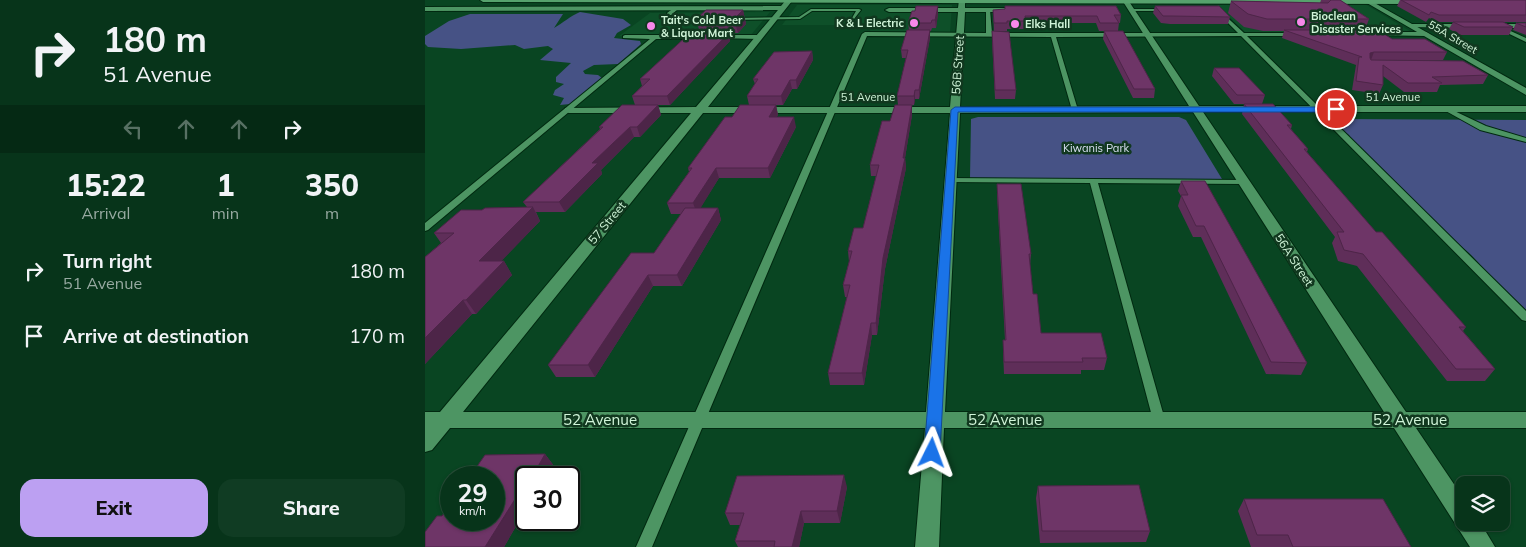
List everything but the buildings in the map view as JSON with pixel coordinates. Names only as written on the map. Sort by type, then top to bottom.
[{"type":"main road","points":[[483,0],[1429,2]]},
{"type":"street","name":"57 Street","points":[[425,444],[790,1]]},
{"type":"street","name":"56B Street","points":[[927,547],[962,1]]},
{"type":"street","name":"56A Street","points":[[1125,2],[1455,504]]},
{"type":"street","name":"55A Street","points":[[1369,2],[1526,92]]},
{"type":"street","points":[[425,9],[783,8]]},
{"type":"street","points":[[889,10],[902,12],[1018,10]]},
{"type":"street","points":[[1048,10],[1131,10]]},
{"type":"street","points":[[1461,65],[1478,64]]},
{"type":"street","name":"51 Avenue","points":[[569,110],[1526,109]]},
{"type":"street","name":"52 Avenue","points":[[425,420],[1526,420]]},
{"type":"street","points":[[1473,531],[1483,547]]},
{"type":"lane","points":[[1210,1],[1526,317]]},
{"type":"lane","points":[[1309,2],[1317,7]]},
{"type":"lane","points":[[727,19],[800,18],[811,10],[860,8],[854,18]]},
{"type":"lane","points":[[669,14],[676,9]]},
{"type":"lane","points":[[988,10],[989,34]]},
{"type":"lane","points":[[1131,10],[1171,10]]},
{"type":"lane","points":[[1209,10],[1228,11]]},
{"type":"lane","points":[[1412,26],[1471,26]]},
{"type":"lane","points":[[1489,26],[1526,26]]},
{"type":"lane","points":[[1498,26],[1526,40]]},
{"type":"lane","points":[[644,547],[865,34],[1301,34]]},
{"type":"lane","points":[[1361,34],[1426,34]]},
{"type":"lane","points":[[1053,35],[1075,110]]},
{"type":"lane","points":[[625,37],[759,37]]},
{"type":"lane","points":[[425,228],[655,37]]},
{"type":"lane","points":[[1445,109],[1483,128],[1526,140]]},
{"type":"lane","points":[[950,180],[1244,182]]},
{"type":"lane","points":[[1093,181],[1159,420]]},
{"type":"shaded area","points":[[1365,4],[1413,33],[1246,33],[1217,5]]},
{"type":"shaded area","points":[[797,5],[952,5],[950,33],[869,33],[872,25],[782,25]]},
{"type":"shaded area","points":[[770,12],[750,36],[619,36],[650,13]]},
{"type":"green space","points":[[580,12],[623,19],[631,25],[617,33],[614,38],[640,41],[641,44],[618,64],[594,65],[583,71],[585,74],[598,75],[602,78],[570,104],[560,105],[564,98],[553,95],[555,90],[564,84],[556,82],[556,77],[571,63],[540,60],[553,49],[548,46],[524,49],[515,45],[461,49],[428,47],[425,44],[425,36],[449,21],[470,14],[563,14],[554,28]]},
{"type":"green space","name":"Kiwanis Park","points":[[978,117],[1179,117],[1186,120],[1222,179],[970,178],[971,119]]},
{"type":"green space","points":[[1337,119],[1526,120],[1526,310],[1486,276],[1480,265],[1469,253],[1455,242],[1444,237],[1381,173],[1376,163],[1353,142],[1349,135],[1334,125],[1339,121]]},
{"type":"place","name":"Bioclean Disaster Services","points":[[1301,22]]},
{"type":"place","name":"K & L Electric","points":[[914,23]]},
{"type":"place","name":"Elks Hall","points":[[1015,24]]},
{"type":"place","name":"Tait's Cold Beer & Liquor Mart","points":[[651,26]]},
{"type":"route","points":[[932,453],[955,110],[1336,109]]}]
